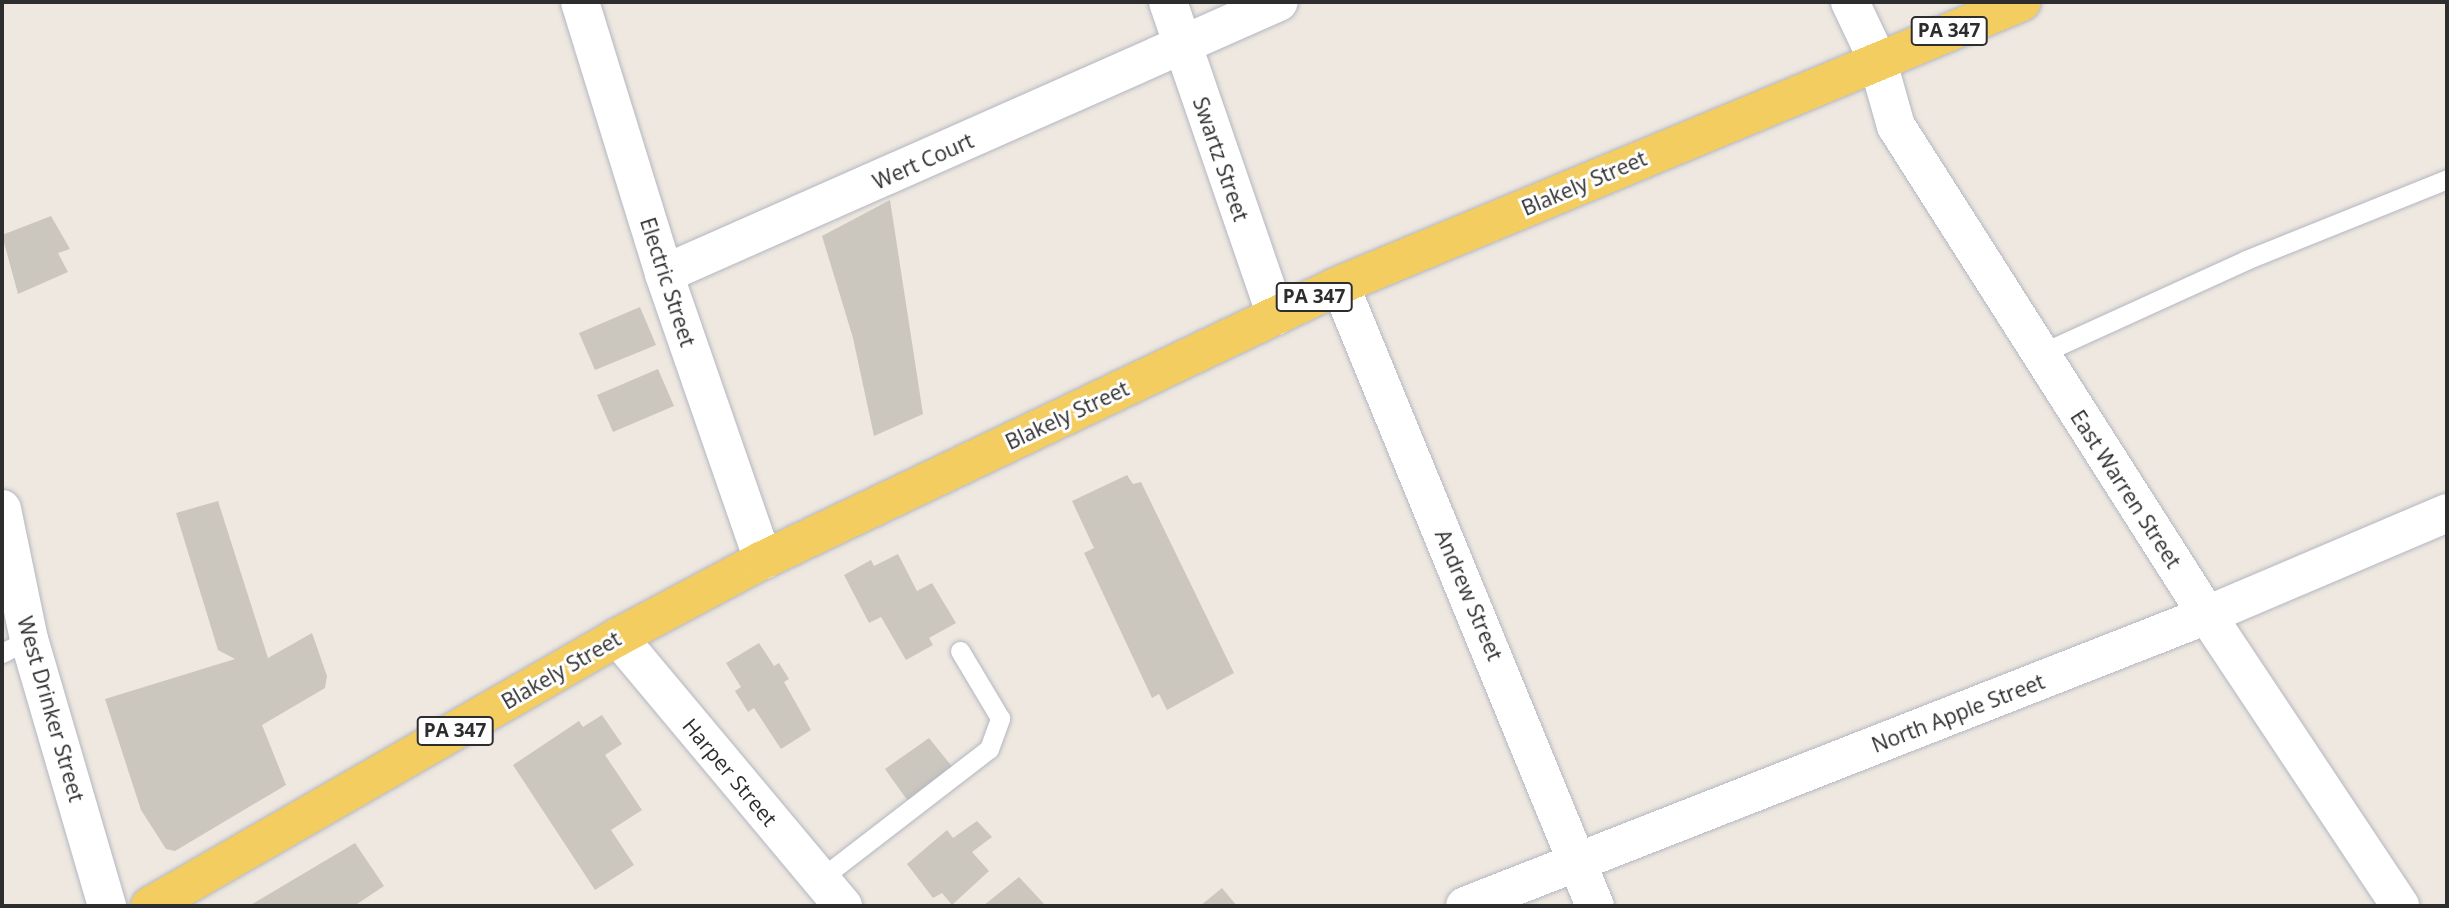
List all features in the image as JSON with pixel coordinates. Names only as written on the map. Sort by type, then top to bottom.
[{"type":"main road","name":"Blakely Street","points":[[150,906],[618,637],[763,560],[1340,285],[2022,2]]},
{"type":"street","name":"Electric Street","points":[[580,2],[664,274],[763,560]]},
{"type":"street","name":"Swartz Street","points":[[1168,2],[1276,316]]},
{"type":"street","name":"Wert Court","points":[[664,274],[1182,48],[1279,2]]},
{"type":"street","name":"East Warren Street","points":[[1850,2],[1877,60],[1896,126],[2207,615],[2400,906]]},
{"type":"street","name":"Andrew Street","points":[[1340,285],[1595,906]]},
{"type":"street","name":"West Drinker Street","points":[[2,509],[15,646],[107,906]]},
{"type":"street","name":"North Apple Street","points":[[1465,906],[2207,615],[2447,513]]},
{"type":"street","name":"Harper Street","points":[[618,637],[831,893]]},
{"type":"lane","points":[[2040,354],[2246,260],[2447,179]]},
{"type":"lane","points":[[831,893],[989,750],[1000,718],[960,651]]},
{"type":"building","points":[[890,200],[923,414],[874,436],[853,338],[822,236]]},
{"type":"building","points":[[51,216],[70,249],[58,253],[68,272],[18,294],[2,235]]},
{"type":"building","points":[[640,307],[656,345],[595,370],[579,333]]},
{"type":"building","points":[[658,369],[674,406],[613,432],[597,395]]},
{"type":"building","points":[[1127,475],[1133,484],[1141,482],[1234,673],[1167,710],[1159,694],[1152,698],[1084,553],[1094,548],[1072,501]]},
{"type":"building","points":[[218,501],[268,658],[312,633],[327,676],[325,688],[262,725],[286,785],[175,851],[166,849],[141,810],[105,699],[235,659],[218,650],[176,513]]},
{"type":"building","points":[[898,554],[917,591],[932,583],[956,623],[929,638],[933,645],[906,660],[881,617],[869,623],[844,575],[871,560],[874,566]]},
{"type":"building","points":[[759,643],[774,666],[779,663],[789,679],[784,682],[811,730],[781,749],[754,708],[748,712],[735,691],[741,687],[726,663]]},
{"type":"building","points":[[602,715],[622,744],[605,755],[642,810],[611,830],[634,865],[595,890],[513,765],[579,721],[583,727]]},
{"type":"building","points":[[929,738],[954,769],[910,804],[885,769]]},
{"type":"building","points":[[977,821],[992,837],[972,852],[989,871],[952,905],[942,893],[933,898],[907,864],[947,830],[953,838]]},
{"type":"building","points":[[355,843],[384,886],[354,906],[249,906]]},
{"type":"building","points":[[1019,877],[1046,906],[983,906]]},
{"type":"building","points":[[1222,888],[1237,906],[1200,906]]}]
